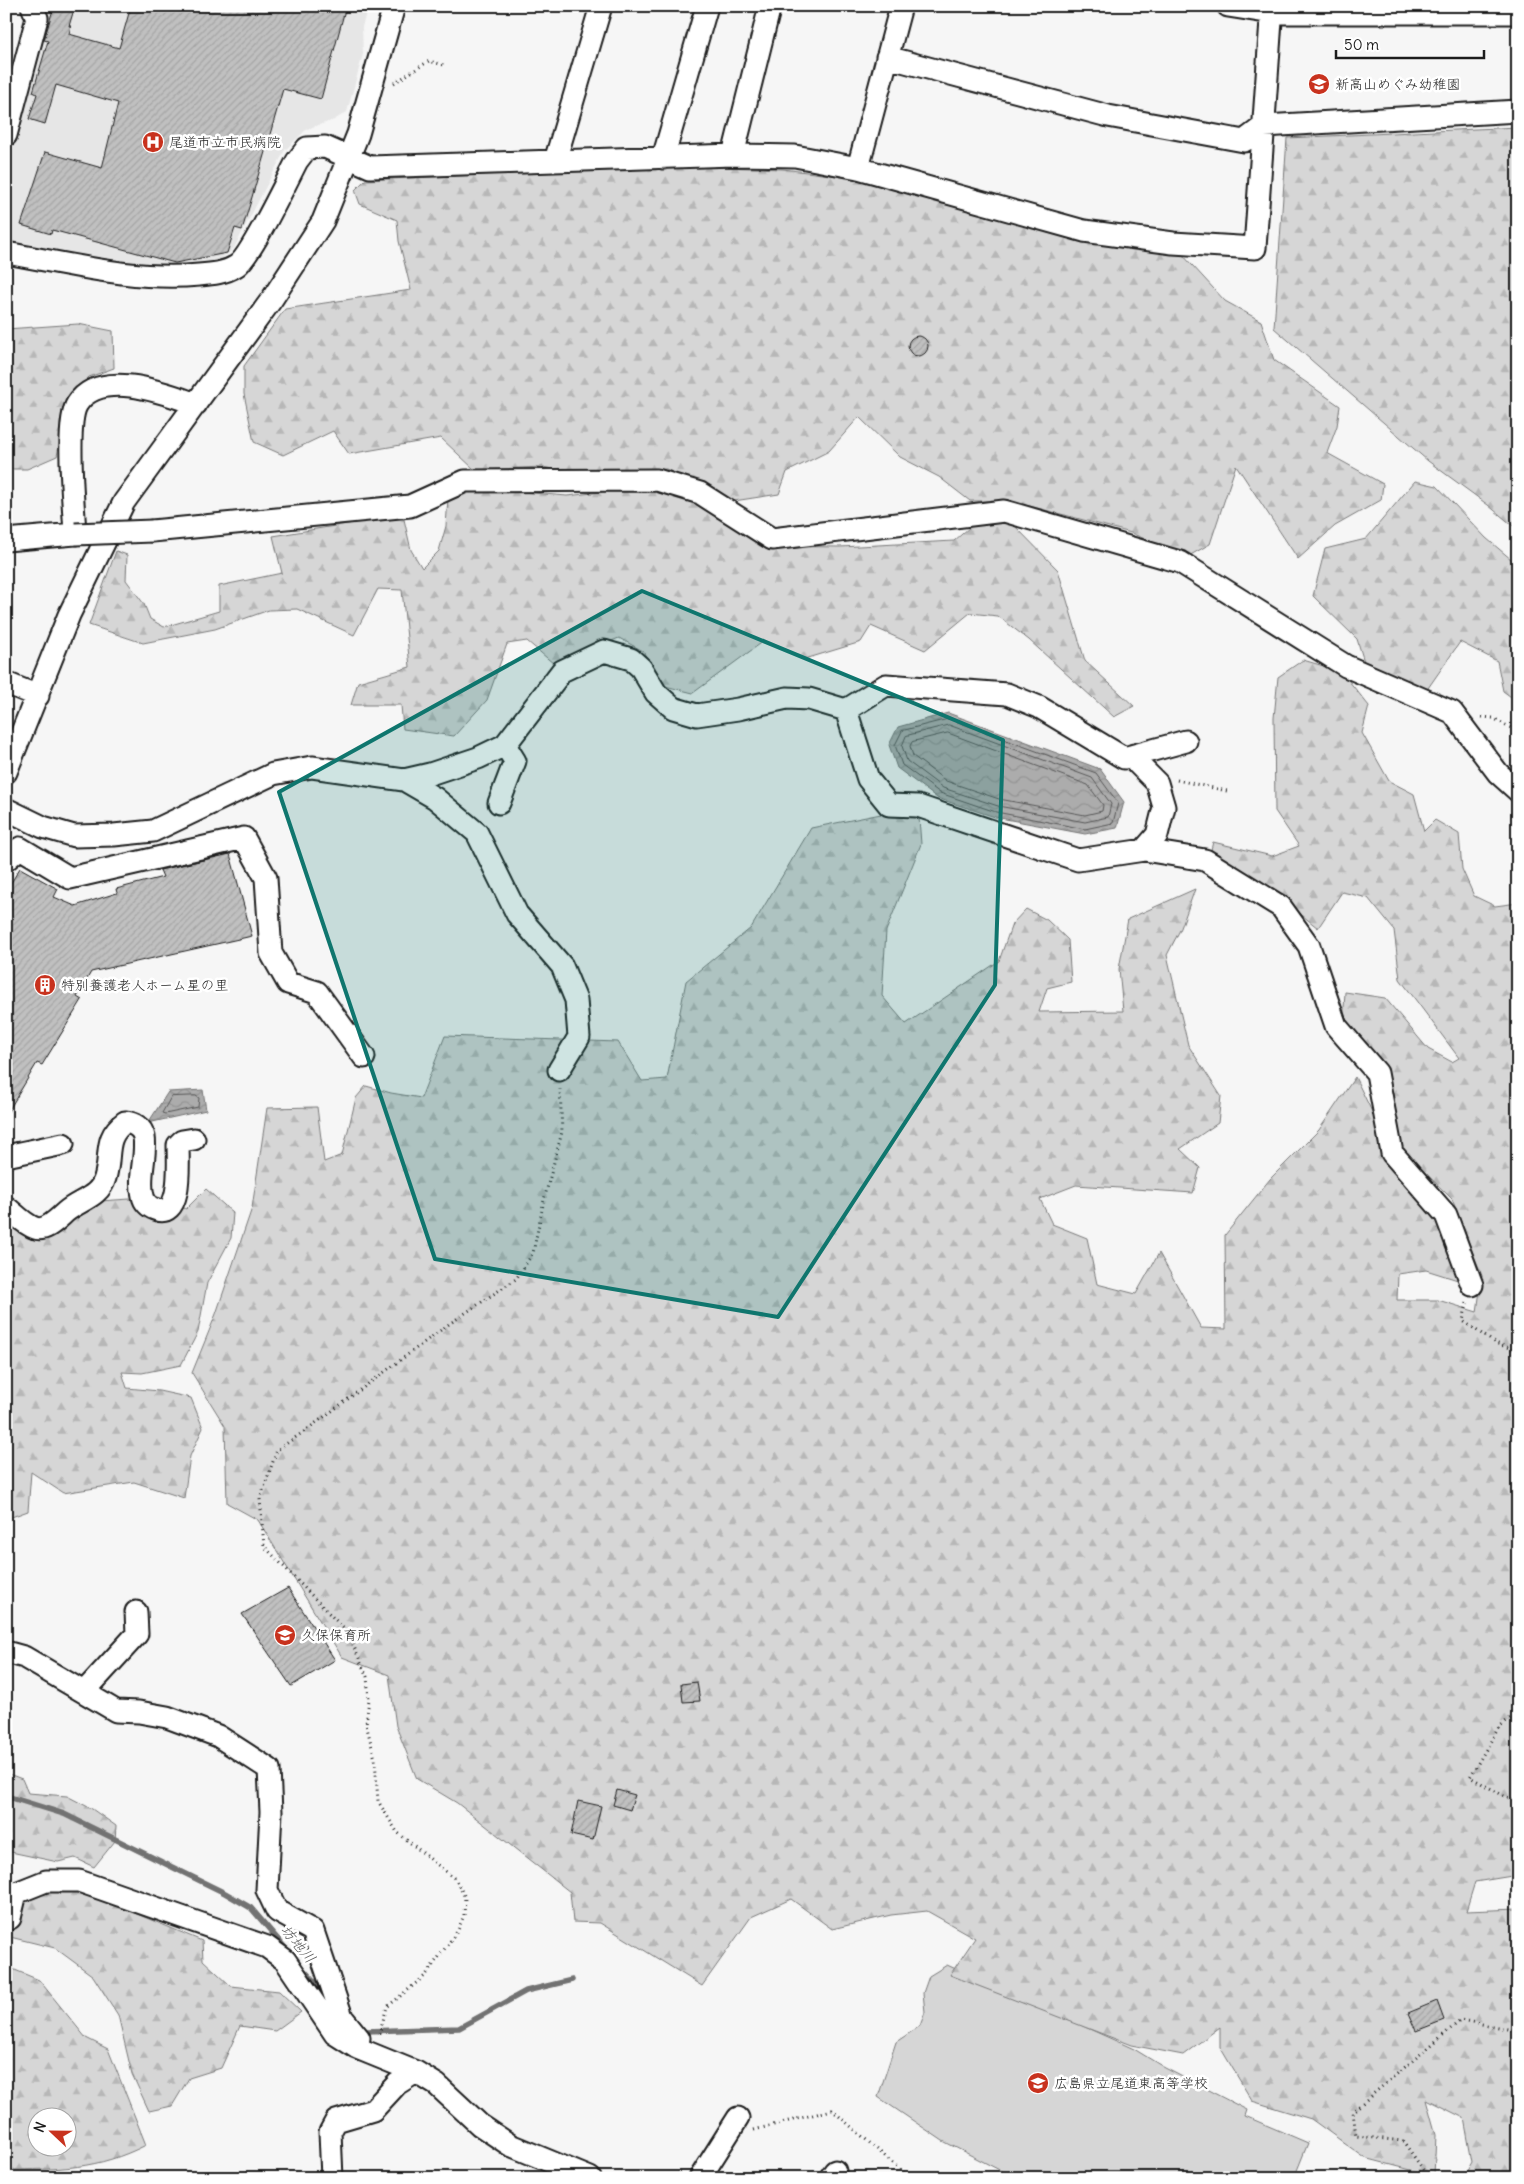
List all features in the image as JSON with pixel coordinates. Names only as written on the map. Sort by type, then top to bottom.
[{"type":"street","points":[[6,135],[37,18],[32,6]]},
{"type":"street","points":[[6,772],[69,615],[124,502],[272,299],[323,221],[350,158],[394,6]]},
{"type":"street","points":[[555,161],[600,6]]},
{"type":"street","points":[[663,158],[707,6]]},
{"type":"street","points":[[733,155],[770,6]]},
{"type":"street","points":[[858,168],[901,6]]},
{"type":"street","points":[[1228,6],[1272,10],[1518,13]]},
{"type":"street","points":[[6,253],[131,275],[171,277],[221,273],[237,266],[248,251],[297,161],[308,148],[325,147],[370,167],[733,155],[795,156],[858,168],[1084,230],[1173,243],[1255,248],[1272,10]]},
{"type":"street","points":[[887,57],[1108,116],[1244,141],[1264,126],[1518,111]]},
{"type":"street","points":[[75,534],[70,433],[77,404],[90,391],[109,386],[139,387],[196,404]]},
{"type":"street","points":[[6,540],[75,534],[152,531],[410,506],[464,481],[657,480],[700,493],[772,539],[1004,512],[1180,562],[1346,666],[1452,712],[1498,774],[1518,791]]},
{"type":"street","points":[[6,809],[43,828],[74,836],[128,834],[153,831],[218,802],[273,774],[312,767],[404,780],[430,774],[478,758],[505,745],[562,672],[604,651],[631,659],[640,668],[656,693],[673,708],[697,715],[738,709],[787,698],[809,699],[846,710],[886,685],[1007,694],[1039,707],[1124,758],[1186,741]]},
{"type":"street","points":[[6,683],[38,696]]},
{"type":"street","points":[[846,710],[868,779],[888,805],[918,806],[1078,860],[1144,850],[1205,860],[1281,907],[1309,946],[1336,1026],[1377,1073],[1392,1153],[1446,1215],[1472,1285]]},
{"type":"street","points":[[499,803],[516,761],[505,745]]},
{"type":"street","points":[[1134,755],[1137,763],[1157,782],[1164,807],[1157,835],[1144,850]]},
{"type":"street","points":[[404,780],[435,798],[477,833],[517,914],[562,966],[576,1000],[579,1037],[559,1070]]},
{"type":"street","points":[[128,834],[131,864]]},
{"type":"street","points":[[6,860],[20,848],[70,878],[244,838],[266,878],[271,953],[288,982],[317,992],[364,1057]]},
{"type":"street","points":[[6,1207],[35,1228],[44,1228],[70,1208],[88,1199],[97,1191],[105,1179],[110,1139],[115,1129],[125,1122],[133,1123],[140,1128],[144,1137],[143,1196],[148,1206],[166,1211],[172,1208],[176,1197],[178,1145],[182,1141],[194,1139]]},
{"type":"street","points":[[6,1156],[64,1144]]},
{"type":"street","points":[[84,1692],[137,1634],[136,1612]]},
{"type":"street","points":[[6,1652],[24,1657],[116,1712],[139,1712],[167,1717],[218,1736],[269,1769],[271,1812],[267,1890],[277,1911],[312,1931],[342,2017],[358,2038],[357,2048]]},
{"type":"street","points":[[6,1920],[10,1918],[11,1894],[46,1881],[79,1881],[267,1947],[285,1960],[335,2034],[357,2048],[416,2072],[437,2085],[480,2124],[510,2145],[590,2178]]},
{"type":"street","points":[[332,2178],[330,2132],[336,2120],[373,2110],[397,2084],[416,2072]]},
{"type":"street","points":[[700,2178],[738,2118]]},
{"type":"path","points":[[391,85],[428,61],[444,65]]},
{"type":"path","points":[[1458,721],[1467,716],[1493,718],[1518,732]]},
{"type":"path","points":[[1172,779],[1228,791]]},
{"type":"path","points":[[388,2060],[386,2048],[379,2033],[387,2007],[432,1967],[458,1930],[464,1915],[465,1897],[455,1879],[397,1832],[378,1801],[375,1759],[366,1724],[369,1699],[367,1677],[348,1633],[264,1546],[260,1499],[277,1450],[449,1324],[516,1279],[533,1253],[544,1200],[562,1132],[559,1070]]},
{"type":"path","points":[[1472,1285],[1463,1321],[1494,1343],[1518,1351]]},
{"type":"path","points":[[1518,1712],[1499,1727],[1470,1777],[1506,1797],[1518,1800]]},
{"type":"path","points":[[1429,2178],[1403,2141],[1356,2136],[1354,2111],[1461,2020],[1518,2031]]},
{"type":"path","points":[[738,2118],[754,2130],[832,2110],[910,2178]]},
{"type":"highlighted area","points":[[642,591],[1003,740],[995,985],[778,1317],[435,1259],[279,792]]},
{"type":"shaded area","name":"尾道市立市民病院","points":[[50,6],[368,6],[362,27],[363,54],[347,112],[334,120],[307,129],[285,150],[234,248],[229,253],[214,263],[171,268],[130,266],[11,244],[6,240],[6,173]]},
{"type":"green space","points":[[1518,127],[1518,530],[1488,505],[1428,461],[1274,328],[1287,138]]},
{"type":"green space","points":[[688,166],[783,169],[853,178],[1072,238],[1181,253],[1225,301],[1261,321],[1274,360],[1340,406],[1337,426],[1327,453],[1383,484],[1381,500],[1335,526],[1298,559],[1236,465],[1210,544],[1187,557],[1131,533],[1080,519],[1010,501],[970,501],[939,477],[900,457],[859,417],[829,451],[787,472],[779,494],[734,501],[666,469],[581,475],[543,467],[475,470],[441,438],[349,454],[333,431],[283,455],[254,442],[244,394],[244,366],[285,309],[411,290],[399,241],[397,220],[360,204],[355,190],[365,180]]},
{"type":"green space","points":[[78,324],[113,331],[114,368],[89,377],[68,401],[57,456],[27,469],[6,469],[6,329]]},
{"type":"green space","points":[[1415,481],[1437,486],[1486,538],[1518,565],[1518,702],[1503,691],[1497,661],[1460,642],[1426,691],[1366,668],[1357,639],[1313,596],[1325,549],[1366,539]]},
{"type":"green space","points":[[476,488],[567,496],[618,490],[666,489],[702,501],[761,546],[840,547],[954,541],[978,520],[1011,522],[1058,570],[1085,661],[1134,706],[1114,717],[1029,640],[998,616],[970,613],[925,650],[871,626],[861,642],[805,659],[764,641],[693,693],[661,685],[643,651],[619,638],[554,664],[527,641],[507,644],[487,700],[454,736],[403,729],[401,705],[351,705],[358,682],[410,667],[402,590],[378,589],[354,635],[297,609],[269,610],[215,629],[143,643],[89,625],[116,551],[127,555],[126,580],[144,604],[150,619],[164,627],[219,611],[219,586],[282,573],[273,536],[403,515],[411,550],[422,568],[439,551],[446,526],[448,499]]},
{"type":"green space","points":[[1303,660],[1341,671],[1369,706],[1362,733],[1389,781],[1414,794],[1424,831],[1435,820],[1459,834],[1462,869],[1474,896],[1495,906],[1518,903],[1518,1875],[1475,1882],[1466,1911],[1518,1909],[1518,2178],[1463,2178],[1472,2162],[1464,2118],[1426,2099],[1436,2135],[1434,2176],[1365,2158],[1311,2119],[1252,2101],[1220,2047],[1220,2027],[1183,2055],[1131,2045],[950,1975],[975,1938],[927,1911],[891,1915],[832,1929],[791,1899],[751,1917],[702,1986],[600,1923],[573,1922],[570,1892],[457,1803],[417,1779],[396,1726],[389,1675],[342,1657],[258,1520],[227,1503],[225,1426],[192,1373],[216,1314],[252,1208],[267,1108],[317,1107],[324,1162],[342,1155],[356,1098],[366,1086],[391,1093],[421,1098],[445,1036],[618,1042],[642,1081],[667,1079],[686,981],[751,928],[811,828],[881,814],[919,818],[921,844],[886,931],[882,996],[906,1024],[999,961],[1012,924],[1026,909],[1047,920],[1068,940],[1071,982],[1047,988],[1039,1012],[1123,1011],[1119,969],[1128,919],[1195,889],[1181,928],[1167,955],[1188,1045],[1221,1096],[1218,1123],[1180,1149],[1200,1168],[1193,1193],[1076,1185],[1040,1199],[1052,1224],[1087,1238],[1097,1284],[1136,1294],[1159,1253],[1201,1328],[1226,1329],[1225,1235],[1270,1179],[1319,1130],[1355,1077],[1377,1122],[1433,1212],[1461,1281],[1426,1270],[1398,1274],[1397,1300],[1438,1300],[1477,1312],[1482,1276],[1452,1199],[1400,1148],[1343,1025],[1345,992],[1385,998],[1428,1049],[1452,1062],[1459,1058],[1400,979],[1394,930],[1368,898],[1342,892],[1318,928],[1288,904],[1209,857],[1213,842],[1272,856],[1299,846],[1275,811],[1274,718],[1278,677]]},
{"type":"green space","points":[[206,1189],[233,1213],[231,1238],[207,1283],[198,1332],[181,1365],[142,1373],[122,1372],[127,1388],[159,1391],[191,1398],[203,1428],[190,1456],[184,1498],[134,1482],[63,1493],[31,1472],[28,1511],[6,1519],[6,1212],[34,1225],[85,1202],[166,1199],[186,1209]]},
{"type":"green space","points":[[6,1773],[22,1779],[28,1793],[67,1796],[92,1809],[116,1826],[115,1841],[94,1867],[75,1858],[58,1862],[6,1851]]},
{"type":"green space","points":[[41,1889],[79,1890],[202,1941],[203,1960],[231,1986],[279,1991],[301,2012],[275,2031],[240,2026],[221,2068],[189,2078],[172,2106],[149,2111],[132,2074],[118,2015],[93,1976],[55,1948],[10,1937],[21,1905]]},
{"type":"green space","points":[[6,1961],[15,1970],[39,1980],[86,2038],[108,2049],[146,2145],[94,2164],[43,2169],[6,2170]]},
{"type":"green space","name":"広島県立尾道東高等学校","points":[[947,1965],[1134,2049],[1165,2068],[1247,2110],[1245,2116],[1308,2143],[1294,2178],[1015,2178],[943,2141],[878,2097],[896,2042],[920,2026],[925,2012],[923,1993],[929,1976]]},
{"type":"water","points":[[948,713],[1100,769],[1124,802],[1117,828],[1085,834],[995,817],[937,798],[897,768],[889,745],[898,727]]},
{"type":"water","points":[[203,1090],[206,1110],[148,1123],[168,1092]]},
{"type":"building","name":"尾道市立市民病院","points":[[54,6],[75,6],[69,26],[71,26],[69,34],[119,48],[131,6],[346,6],[321,99],[283,89],[242,230],[235,228],[227,253],[175,263],[52,230],[51,234],[21,225],[45,152],[102,168],[118,103],[56,85],[45,124],[29,119],[37,94],[33,92],[48,41],[44,40]]},
{"type":"building","points":[[918,336],[925,339],[928,346],[925,353],[918,356],[911,353],[908,346],[911,339]]},
{"type":"building","name":"特別養護老人ホーム星の里","points":[[230,854],[252,936],[91,972],[77,997],[82,1000],[42,1065],[37,1063],[6,1115],[6,891],[20,868],[58,889],[54,897],[75,906],[117,893],[116,889],[163,877],[160,870]]},
{"type":"building","points":[[288,1588],[335,1660],[291,1686],[242,1614]]},
{"type":"building","points":[[697,1682],[700,1701],[683,1702],[681,1684]]},
{"type":"building","points":[[617,1790],[635,1795],[630,1810],[613,1805]]},
{"type":"building","points":[[578,1801],[601,1806],[593,1840],[571,1835]]},
{"type":"building","points":[[1437,2001],[1444,2020],[1416,2031],[1408,2013]]},
{"type":"waterway","name":"坊地川","points":[[6,1796],[64,1814],[225,1893],[251,1908],[287,1950]]},
{"type":"waterway","name":"坊地川","points":[[303,1969],[327,1995]]},
{"type":"waterway","name":"坊地川","points":[[361,2026],[366,2031],[459,2028],[526,1991],[572,1980]]},
{"type":"place","name":"新高山めぐみ幼稚園","points":[[1319,84]]},
{"type":"place","name":"尾道市立市民病院","points":[[153,142]]},
{"type":"place","name":"特別養護老人ホーム星の里","points":[[45,985]]},
{"type":"place","name":"久保保育所","points":[[285,1635]]},
{"type":"place","name":"広島県立尾道東高等学校","points":[[1038,2083]]}]
